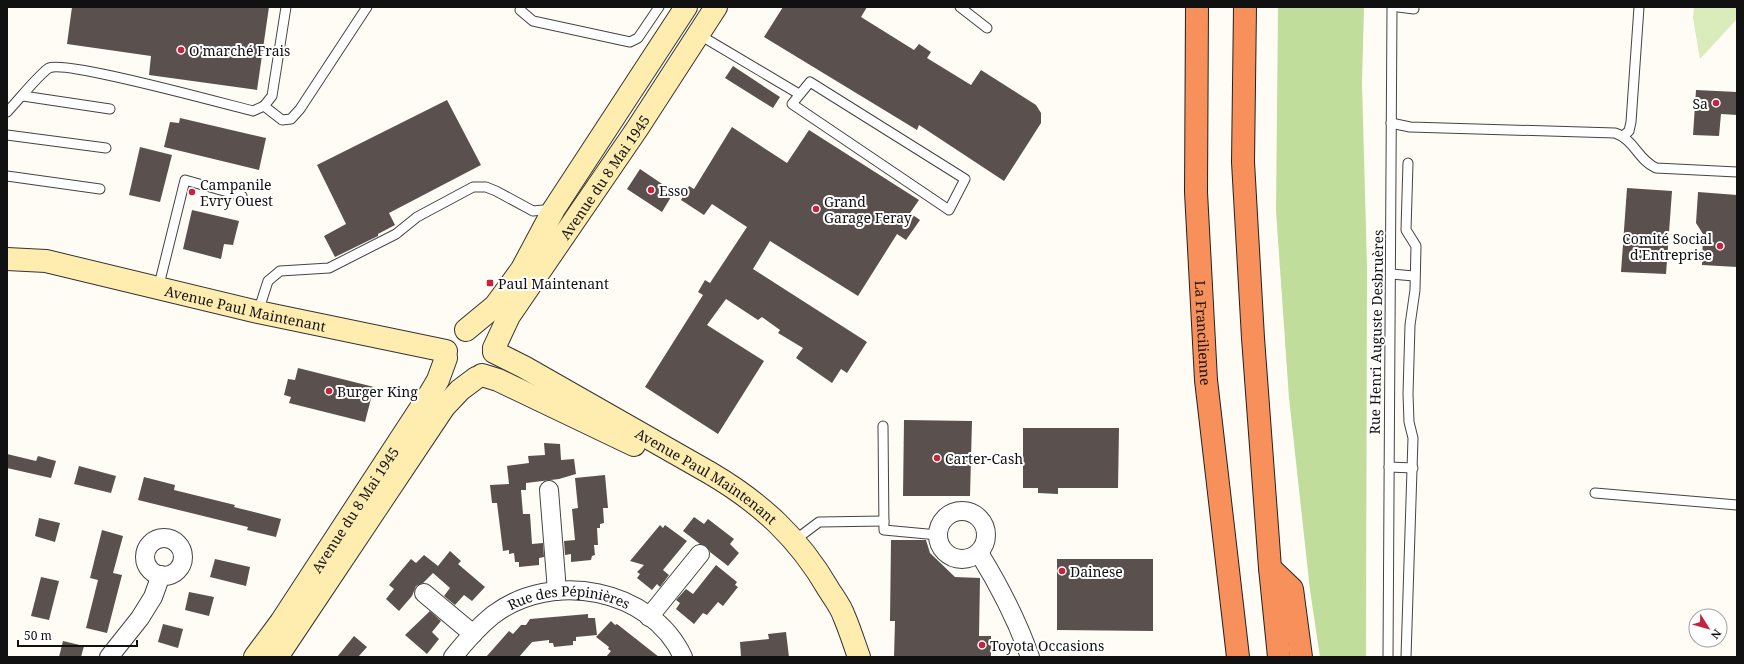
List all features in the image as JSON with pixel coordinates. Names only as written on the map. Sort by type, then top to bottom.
[{"type":"highway","name":"La Francilienne","points":[[1197,7],[1196,192],[1206,380],[1238,657]]},
{"type":"highway","points":[[1245,7],[1243,162],[1253,338],[1270,568],[1279,657]]},
{"type":"highway","points":[[1270,568],[1292,589],[1301,657]]},
{"type":"highway","points":[[1227,657],[1225,640],[1233,614]]},
{"type":"main road","name":"Avenue du 8 Mai 1945","points":[[255,657],[281,622],[428,397],[438,380],[448,344],[453,337],[466,330],[495,306],[522,269],[554,209],[686,7]]},
{"type":"main road","name":"Avenue du 8 Mai 1945","points":[[277,657],[444,407],[460,390],[492,366],[494,350],[509,316],[637,128],[716,7]]},
{"type":"main road","points":[[586,159],[647,82],[674,43],[686,34],[698,34]]},
{"type":"main road","name":"Avenue Paul Maintenant","points":[[7,243],[46,261],[158,289],[446,354]]},
{"type":"main road","name":"Avenue Paul Maintenant","points":[[7,259],[46,261]]},
{"type":"main road","points":[[466,330],[480,332],[491,341],[494,350]]},
{"type":"main road","name":"Avenue Paul Maintenant","points":[[494,350],[734,487],[771,516],[795,540],[821,576],[844,615],[859,657]]},
{"type":"main road","points":[[446,354],[451,370],[456,374],[462,378],[479,377]]},
{"type":"main road","name":"Avenue Paul Maintenant","points":[[479,377],[498,380],[705,480],[748,509],[769,526],[787,546],[811,581],[832,621],[846,657]]},
{"type":"street","points":[[549,490],[557,591]]},
{"type":"street","points":[[963,511],[972,513],[980,519],[984,525],[986,541],[979,553],[971,558],[961,560],[952,558],[944,552],[939,544],[938,535],[940,525],[945,518],[954,513],[963,511]]},
{"type":"street","points":[[979,553],[1000,586],[1019,627],[1030,657]]},
{"type":"street","points":[[649,617],[700,554]]},
{"type":"street","points":[[109,657],[140,618],[153,597],[161,575]]},
{"type":"street","name":"Rue des Pépinières","points":[[453,657],[473,634],[493,615],[511,605],[530,596],[557,591],[581,590],[617,598],[649,617],[673,639],[683,657]]},
{"type":"street","points":[[424,593],[473,634]]},
{"type":"lane","points":[[7,112],[44,72],[54,67],[82,70],[130,80],[253,111],[264,106],[272,96],[286,7]]},
{"type":"lane","points":[[264,106],[282,120],[291,119],[300,109],[367,7]]},
{"type":"lane","points":[[521,7],[520,10],[533,21],[630,42],[638,38],[658,7]]},
{"type":"lane","points":[[960,7],[987,28]]},
{"type":"lane","name":"Rue Henri Auguste Desbruères","points":[[1388,657],[1392,7]]},
{"type":"lane","points":[[1398,7],[1414,9]]},
{"type":"lane","points":[[1623,136],[1629,131],[1632,122],[1639,7]]},
{"type":"lane","points":[[698,34],[800,94]]},
{"type":"lane","points":[[810,82],[965,179],[949,210],[792,104],[800,94],[810,82]]},
{"type":"lane","points":[[23,96],[110,109]]},
{"type":"lane","points":[[1391,123],[1410,127],[1615,134],[1623,136],[1631,143],[1647,164],[1656,168],[1737,172]]},
{"type":"lane","points":[[7,135],[106,148]]},
{"type":"lane","points":[[1406,657],[1413,438],[1409,422],[1408,394],[1410,325],[1415,290],[1414,276],[1416,246],[1406,230],[1408,163]]},
{"type":"lane","points":[[7,176],[100,189]]},
{"type":"lane","points":[[158,289],[185,180],[242,196]]},
{"type":"lane","points":[[258,312],[268,281],[280,271],[329,268],[396,234],[417,217],[473,187],[486,188],[496,191],[533,211],[554,209]]},
{"type":"lane","points":[[1391,274],[1414,276]]},
{"type":"lane","points":[[883,426],[884,530],[938,535]]},
{"type":"lane","points":[[1389,467],[1412,468]]},
{"type":"lane","points":[[1595,493],[1737,505]]},
{"type":"lane","points":[[795,540],[819,522],[884,521]]},
{"type":"green space","points":[[1278,7],[1364,7],[1362,83],[1367,267],[1366,657],[1320,657],[1310,590],[1289,398],[1276,211]]},
{"type":"green space","points":[[1694,7],[1737,7],[1737,19],[1700,59],[1693,18]]},
{"type":"building","name":"O'marché Frais","points":[[72,7],[269,7],[257,90],[149,75],[151,56],[67,44]]},
{"type":"building","points":[[783,7],[867,7],[861,17],[914,50],[919,44],[931,52],[927,58],[971,85],[981,70],[1036,105],[1041,113],[1041,123],[1004,181],[919,125],[917,130],[764,37]]},
{"type":"building","points":[[733,66],[780,97],[773,108],[725,78]]},
{"type":"building","name":"Sa","points":[[1696,90],[1737,92],[1737,115],[1721,114],[1719,136],[1693,135]]},
{"type":"building","points":[[447,100],[481,165],[389,213],[395,225],[378,234],[378,236],[335,257],[324,236],[346,224],[317,165]]},
{"type":"building","points":[[180,118],[266,138],[259,170],[164,147],[170,122],[179,123]]},
{"type":"building","points":[[732,127],[787,163],[809,130],[919,200],[910,213],[920,220],[906,240],[897,234],[858,296],[770,241],[753,269],[867,342],[847,373],[841,369],[832,383],[796,358],[803,348],[778,333],[780,330],[762,317],[758,320],[726,299],[707,325],[764,361],[718,434],[645,387],[703,295],[698,292],[705,280],[710,283],[747,227],[712,204],[704,215],[681,200],[689,186],[694,189]]},
{"type":"building","points":[[140,147],[172,155],[160,202],[129,195]]},
{"type":"building","name":"Esso","points":[[640,169],[674,192],[662,212],[627,189]]},
{"type":"building","points":[[1627,188],[1672,191],[1666,274],[1621,272]]},
{"type":"building","name":"Comité Social d'Entreprise","points":[[1698,192],[1737,195],[1737,267],[1702,265],[1703,234],[1696,223]]},
{"type":"building","points":[[192,210],[239,221],[233,245],[224,244],[221,259],[183,249]]},
{"type":"building","name":"Burger King","points":[[298,368],[374,387],[365,422],[289,403],[291,397],[284,395],[288,379],[295,380]]},
{"type":"building","name":"Carter-Cash","points":[[904,420],[972,421],[970,496],[903,496]]},
{"type":"building","points":[[1023,428],[1119,428],[1118,488],[1058,488],[1058,494],[1038,493],[1038,488],[1023,488]]},
{"type":"building","points":[[544,443],[560,444],[561,460],[574,459],[576,474],[559,479],[526,483],[526,490],[521,490],[523,514],[530,514],[532,544],[543,543],[544,557],[539,558],[539,565],[519,567],[519,562],[515,562],[514,553],[509,554],[509,550],[503,551],[497,503],[492,503],[490,485],[509,484],[507,466],[529,463],[528,456],[545,455]]},
{"type":"building","points":[[7,454],[36,461],[38,456],[56,461],[51,478],[7,468]]},
{"type":"building","points":[[79,466],[116,476],[111,493],[74,484]]},
{"type":"building","points":[[605,475],[608,508],[603,508],[604,523],[600,524],[600,528],[597,528],[598,545],[594,545],[595,555],[592,556],[591,560],[571,562],[571,554],[565,555],[564,541],[575,540],[572,509],[578,508],[575,478]]},
{"type":"building","points":[[144,477],[175,485],[174,490],[235,505],[234,507],[281,519],[276,537],[247,530],[248,527],[138,500]]},
{"type":"building","points":[[694,517],[704,524],[708,519],[734,539],[730,544],[739,553],[728,566],[710,552],[706,546],[700,544],[683,531]]},
{"type":"building","points":[[39,518],[60,523],[55,542],[35,536]]},
{"type":"building","points":[[660,525],[663,528],[665,525],[687,541],[663,570],[669,575],[660,587],[657,584],[652,590],[637,578],[640,574],[637,572],[644,565],[630,561]]},
{"type":"building","points":[[102,530],[123,536],[113,573],[122,575],[107,633],[86,628],[98,580],[90,578]]},
{"type":"building","points":[[891,540],[926,540],[930,553],[955,577],[980,578],[979,636],[991,636],[991,657],[894,657],[895,621],[890,621]]},
{"type":"building","points":[[450,551],[461,561],[458,564],[485,587],[472,601],[464,595],[455,605],[444,596],[450,588],[433,573],[423,583],[416,586],[412,596],[399,611],[386,599],[394,589],[389,585],[411,559],[416,563],[424,555],[438,566]]},
{"type":"building","points":[[215,559],[250,567],[246,586],[210,577]]},
{"type":"building","points":[[1057,559],[1153,559],[1153,631],[1057,630]]},
{"type":"building","points":[[716,565],[737,582],[735,585],[738,587],[723,606],[718,602],[707,615],[703,613],[694,624],[676,609],[680,603],[676,600],[686,589],[693,594]]},
{"type":"building","points":[[41,577],[59,581],[49,620],[31,616]]},
{"type":"building","points":[[189,592],[214,597],[209,616],[185,610]]},
{"type":"building","points":[[430,611],[441,621],[432,632],[439,639],[427,654],[405,635]]},
{"type":"building","points":[[588,614],[588,618],[595,618],[597,635],[576,637],[576,641],[573,641],[573,645],[554,647],[553,643],[549,643],[549,640],[532,642],[519,657],[486,657],[509,631],[513,634],[521,625],[526,625],[530,619]]},
{"type":"building","points":[[611,621],[659,657],[606,657],[611,651],[608,649],[609,647],[596,637]]},
{"type":"building","points":[[163,624],[183,629],[178,648],[158,642]]},
{"type":"building","points":[[786,632],[789,657],[741,657],[740,642],[769,639],[768,634]]},
{"type":"building","points":[[354,636],[367,647],[358,657],[337,657]]},
{"type":"building","points":[[63,641],[84,646],[81,657],[59,657]]},
{"type":"place","name":"O'marché Frais","points":[[181,50]]},
{"type":"place","name":"Sa","points":[[1716,103]]},
{"type":"place","name":"Esso","points":[[651,190]]},
{"type":"place","name":"Campanile Evry Ouest","points":[[192,192]]},
{"type":"place","name":"Grand Garage Feray","points":[[816,209]]},
{"type":"place","name":"Comité Social d'Entreprise","points":[[1720,246]]},
{"type":"place","name":"Paul Maintenant","points":[[490,283]]},
{"type":"place","name":"Burger King","points":[[329,391]]},
{"type":"place","name":"Carter-Cash","points":[[937,458]]},
{"type":"place","name":"Dainese","points":[[1062,571]]},
{"type":"place","name":"Toyota Occasions","points":[[982,645]]}]
